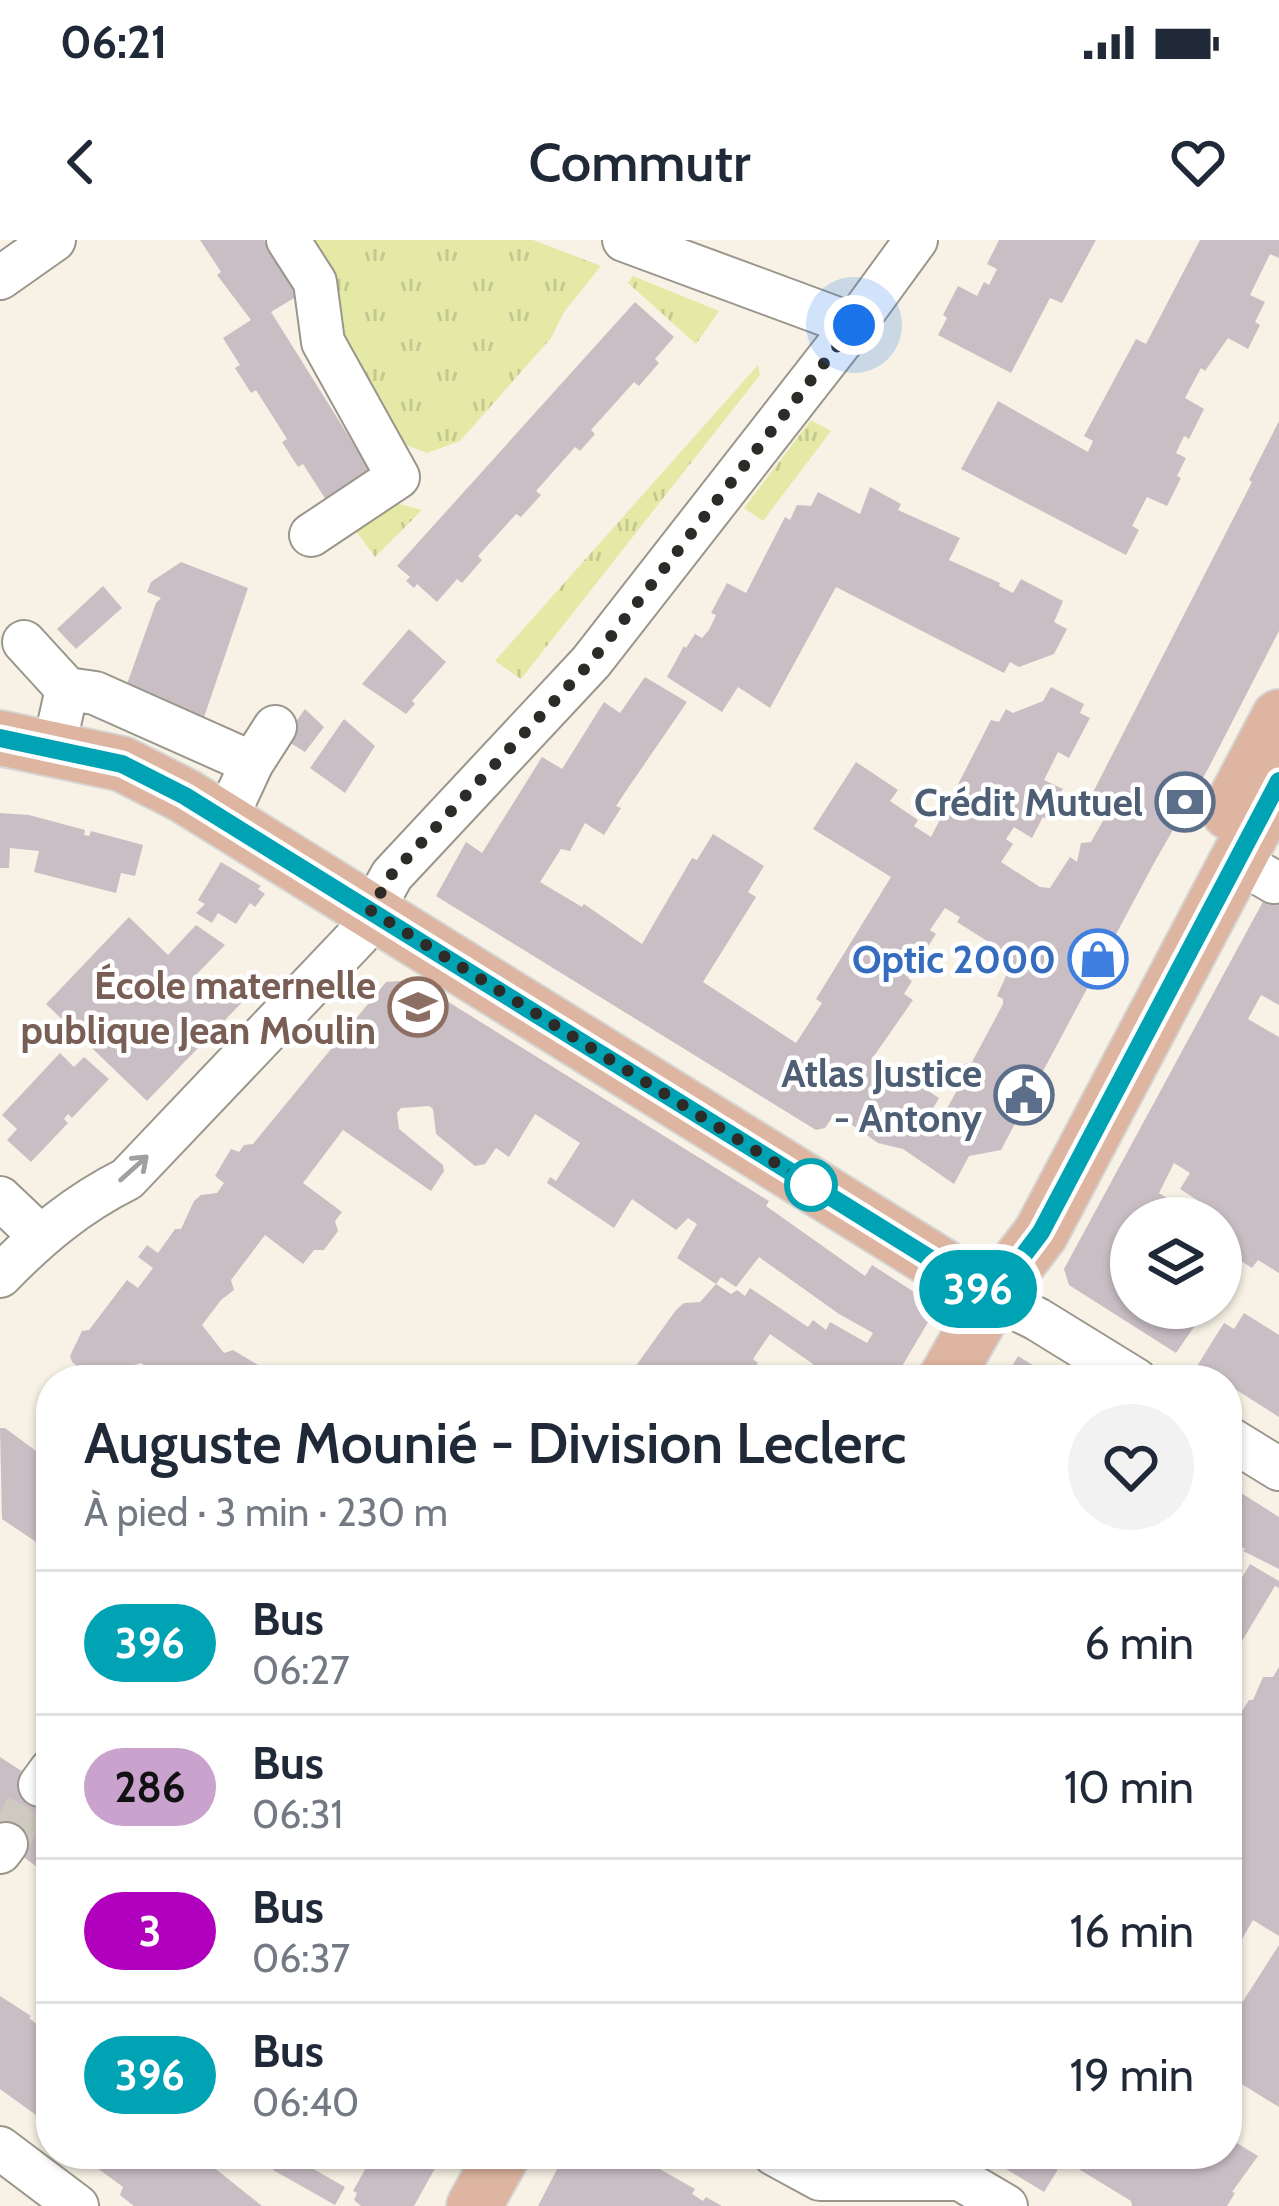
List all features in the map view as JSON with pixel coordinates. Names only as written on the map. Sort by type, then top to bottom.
[{"type":"main road","points":[[992,1297],[1012,1216],[1279,717]]},
{"type":"main road","points":[[0,738],[122,764],[225,821],[992,1297]]},
{"type":"main road","points":[[953,1365],[992,1297],[1041,1232],[1256,871],[1279,781]]},
{"type":"main road","points":[[474,2206],[495,2169]]},
{"type":"street","points":[[0,278],[54,240]]},
{"type":"street","points":[[288,240],[315,281],[323,342],[398,477],[311,535]]},
{"type":"street","points":[[624,240],[741,304],[854,325]]},
{"type":"street","points":[[0,1276],[39,1235],[88,1198],[127,1179],[358,936],[392,874],[591,662],[916,240]]},
{"type":"street","points":[[24,642],[67,688],[95,693],[252,763]]},
{"type":"street","points":[[54,747],[67,688]]},
{"type":"street","points":[[225,821],[275,727]]},
{"type":"street","points":[[0,1198],[39,1235]]},
{"type":"street","points":[[992,1297],[1112,1365]]},
{"type":"street","points":[[1242,1446],[1279,1469]]},
{"type":"street","points":[[0,2148],[77,2206]]},
{"type":"street","points":[[802,2169],[820,2179],[960,2179],[1006,2206]]},
{"type":"green space","points":[[306,240],[533,240],[601,266],[564,312],[551,338],[460,441],[427,453],[390,439],[351,376]]},
{"type":"green space","points":[[633,276],[719,311],[696,344],[628,283]]},
{"type":"green space","points":[[758,365],[760,375],[521,679],[495,661]]},
{"type":"green space","points":[[811,420],[831,431],[763,521],[744,508]]},
{"type":"green space","points":[[392,502],[422,510],[375,557],[353,527]]},
{"type":"building","points":[[200,240],[264,240],[299,295],[271,312],[373,475],[328,503],[282,442],[287,439],[256,390],[251,393],[235,368],[240,365],[223,338],[251,320],[217,275],[221,272]]},
{"type":"building","points":[[999,240],[1096,240],[1062,303],[1050,298],[1011,373],[938,335],[958,286],[977,296],[984,282],[989,285],[997,269],[987,264]]},
{"type":"building","points":[[1200,240],[1279,240],[1279,258],[1270,254],[1250,295],[1265,302],[1248,349],[1228,338],[1205,371],[1201,368],[1185,398],[1204,409],[1176,453],[1186,458],[1177,476],[1181,478],[1167,506],[1147,497],[1132,526],[1139,530],[1126,555],[961,469],[998,401],[1088,452],[1093,441],[1084,436],[1136,339],[1146,344]]},
{"type":"building","points":[[635,302],[674,337],[655,359],[659,363],[639,386],[634,382],[591,430],[595,434],[580,451],[575,447],[536,491],[541,495],[521,517],[516,514],[478,556],[482,560],[462,583],[457,579],[437,602],[417,584],[414,588],[397,566]]},
{"type":"building","points":[[1279,421],[1279,631],[1001,1150],[969,1156],[954,1184],[903,1149],[878,1143],[835,1113],[825,1128],[816,1130],[436,896],[466,842],[482,853],[542,757],[562,769],[604,702],[620,713],[645,677],[687,702],[616,806],[621,808],[604,835],[585,823],[570,851],[561,849],[540,882],[584,904],[642,944],[692,858],[697,860],[713,834],[764,866],[748,892],[756,897],[703,982],[796,1043],[822,1003],[816,999],[891,877],[813,829],[856,762],[898,790],[890,801],[918,820],[914,826],[931,837],[991,720],[999,722],[1006,709],[1013,713],[1043,701],[1051,687],[1084,704],[1080,713],[1090,718],[1069,758],[1058,752],[1044,780],[1063,789],[1032,838],[1014,827],[1006,839],[1013,844],[1001,862],[1040,887],[1050,888],[1070,857],[1077,862],[1081,843],[1091,842],[1108,812],[1088,802]],"holes":[[[945,908],[960,917],[957,922],[1014,958],[997,996],[1003,1004],[972,1062],[964,1064],[963,1079],[943,1116],[932,1110],[939,1098],[874,1056],[913,1000],[904,994],[912,981],[908,978],[936,934],[930,930]]]},
{"type":"building","points":[[870,487],[901,504],[898,510],[960,538],[949,560],[1013,593],[1021,579],[1063,601],[1054,622],[1067,629],[1054,654],[1019,667],[1010,662],[1004,673],[836,587],[770,708],[738,687],[722,712],[667,677],[684,646],[695,634],[702,638],[709,630],[716,615],[711,613],[727,583],[746,593],[785,517],[790,520],[797,505],[811,506],[818,492],[860,514]]},
{"type":"building","points":[[181,562],[248,588],[200,729],[122,698],[161,598],[147,592],[151,582]]},
{"type":"building","points":[[103,586],[122,608],[76,649],[57,629]]},
{"type":"building","points":[[409,629],[446,662],[406,714],[362,684]]},
{"type":"building","points":[[305,709],[324,727],[305,752],[284,739]]},
{"type":"building","points":[[344,719],[375,746],[345,793],[310,768]]},
{"type":"building","points":[[0,813],[29,815],[85,830],[84,835],[91,831],[143,845],[135,876],[121,873],[116,893],[34,872],[39,851],[10,848],[9,868],[0,868]]},
{"type":"building","points":[[221,862],[261,886],[258,889],[265,894],[255,907],[250,903],[236,924],[218,913],[212,923],[196,913],[205,904],[198,900]]},
{"type":"building","points":[[1279,872],[1279,1005],[1261,995],[1248,1019],[1279,1037],[1279,1273],[1258,1260],[1252,1268],[1242,1262],[1242,1197],[1193,1197],[1180,1189],[1190,1173],[1174,1163],[1159,1193],[1165,1197],[1110,1197],[1110,1311],[1069,1285],[1064,1269]]},
{"type":"building","points":[[129,917],[168,955],[196,925],[225,945],[193,978],[211,996],[230,976],[249,995],[147,1101],[46,1004]]},
{"type":"building","points":[[413,980],[769,1201],[766,1206],[865,1276],[872,1265],[922,1297],[931,1317],[903,1365],[812,1365],[770,1334],[753,1359],[757,1365],[636,1365],[676,1310],[684,1303],[700,1302],[716,1284],[677,1258],[697,1224],[688,1218],[676,1230],[632,1199],[614,1228],[547,1183],[550,1177],[556,1181],[580,1143],[535,1114],[509,1157],[496,1148],[485,1164],[475,1166],[436,1134],[429,1106],[401,1108],[397,1113],[399,1129],[443,1165],[431,1191],[343,1130],[303,1183],[342,1212],[335,1221],[338,1231],[324,1250],[314,1250],[303,1264],[265,1235],[231,1280],[234,1290],[202,1325],[224,1353],[233,1350],[258,1365],[72,1362],[70,1356],[82,1331],[89,1330],[127,1280],[138,1288],[153,1268],[138,1257],[147,1245],[158,1253],[175,1229],[181,1229],[194,1201],[217,1193],[224,1183],[215,1176],[231,1149],[239,1152],[253,1144],[386,982]],"holes":[[[759,1257],[873,1333],[867,1343],[830,1322],[826,1330],[813,1320],[808,1327],[750,1288],[745,1296],[737,1290],[731,1294],[716,1284],[721,1277],[736,1287]]]},
{"type":"building","points":[[60,1053],[74,1067],[84,1057],[109,1079],[72,1118],[68,1114],[64,1119],[68,1123],[31,1162],[7,1140],[17,1129],[2,1115]]},
{"type":"building","points":[[1244,1313],[1279,1335],[1279,1417],[1242,1394],[1242,1365],[1198,1365],[1220,1329],[1242,1329]]},
{"type":"building","points":[[1138,1329],[1193,1329],[1176,1353]]},
{"type":"building","points":[[0,1428],[5,1428],[36,1451],[36,1542],[2,1519]]},
{"type":"building","points":[[1242,1494],[1279,1517],[1279,1569],[1245,1549]]},
{"type":"building","points":[[1250,1564],[1279,1581],[1279,1588],[1275,1586],[1242,1641],[1242,1578]]},
{"type":"building","points":[[1279,1667],[1279,1936],[1253,1920],[1242,1939],[1242,1711],[1263,1677],[1273,1677]]},
{"type":"building","points":[[0,1757],[36,1780],[36,1866],[0,1840]]},
{"type":"building","points":[[1279,1945],[1279,2107],[1242,2084],[1242,2003]]},
{"type":"building","points":[[0,1996],[36,2023],[36,2115],[0,2089]]},
{"type":"building","points":[[1242,2146],[1258,2156],[1227,2206],[1132,2206],[1079,2169],[1242,2169]]},
{"type":"building","points":[[98,2169],[216,2169],[262,2206],[134,2206],[120,2195],[123,2187]]},
{"type":"building","points":[[313,2169],[345,2187],[335,2205],[273,2170]]},
{"type":"building","points":[[365,2169],[435,2169],[414,2206],[361,2206],[353,2191]]},
{"type":"building","points":[[557,2169],[660,2169],[695,2189],[692,2194],[703,2201],[706,2197],[722,2206],[538,2206]]},
{"type":"building","points":[[1006,2169],[1057,2169],[1044,2192]]},
{"type":"tunnel","points":[[6,1844],[36,1792]]},
{"type":"bus line","name":"396","points":[[0,738],[122,764],[185,796],[992,1297],[1041,1232],[1279,781]]},
{"type":"place","name":"Crédit Mutuel","points":[[1185,802]]},
{"type":"place","name":"Optic 2000","points":[[1098,959]]},
{"type":"place","name":"École maternelle publique Jean Moulin","points":[[418,1007]]},
{"type":"place","name":"Atlas Justice - Antony","points":[[1024,1095]]},
{"type":"route","points":[[811,1185],[370,910],[392,874],[591,662],[854,325]]}]
